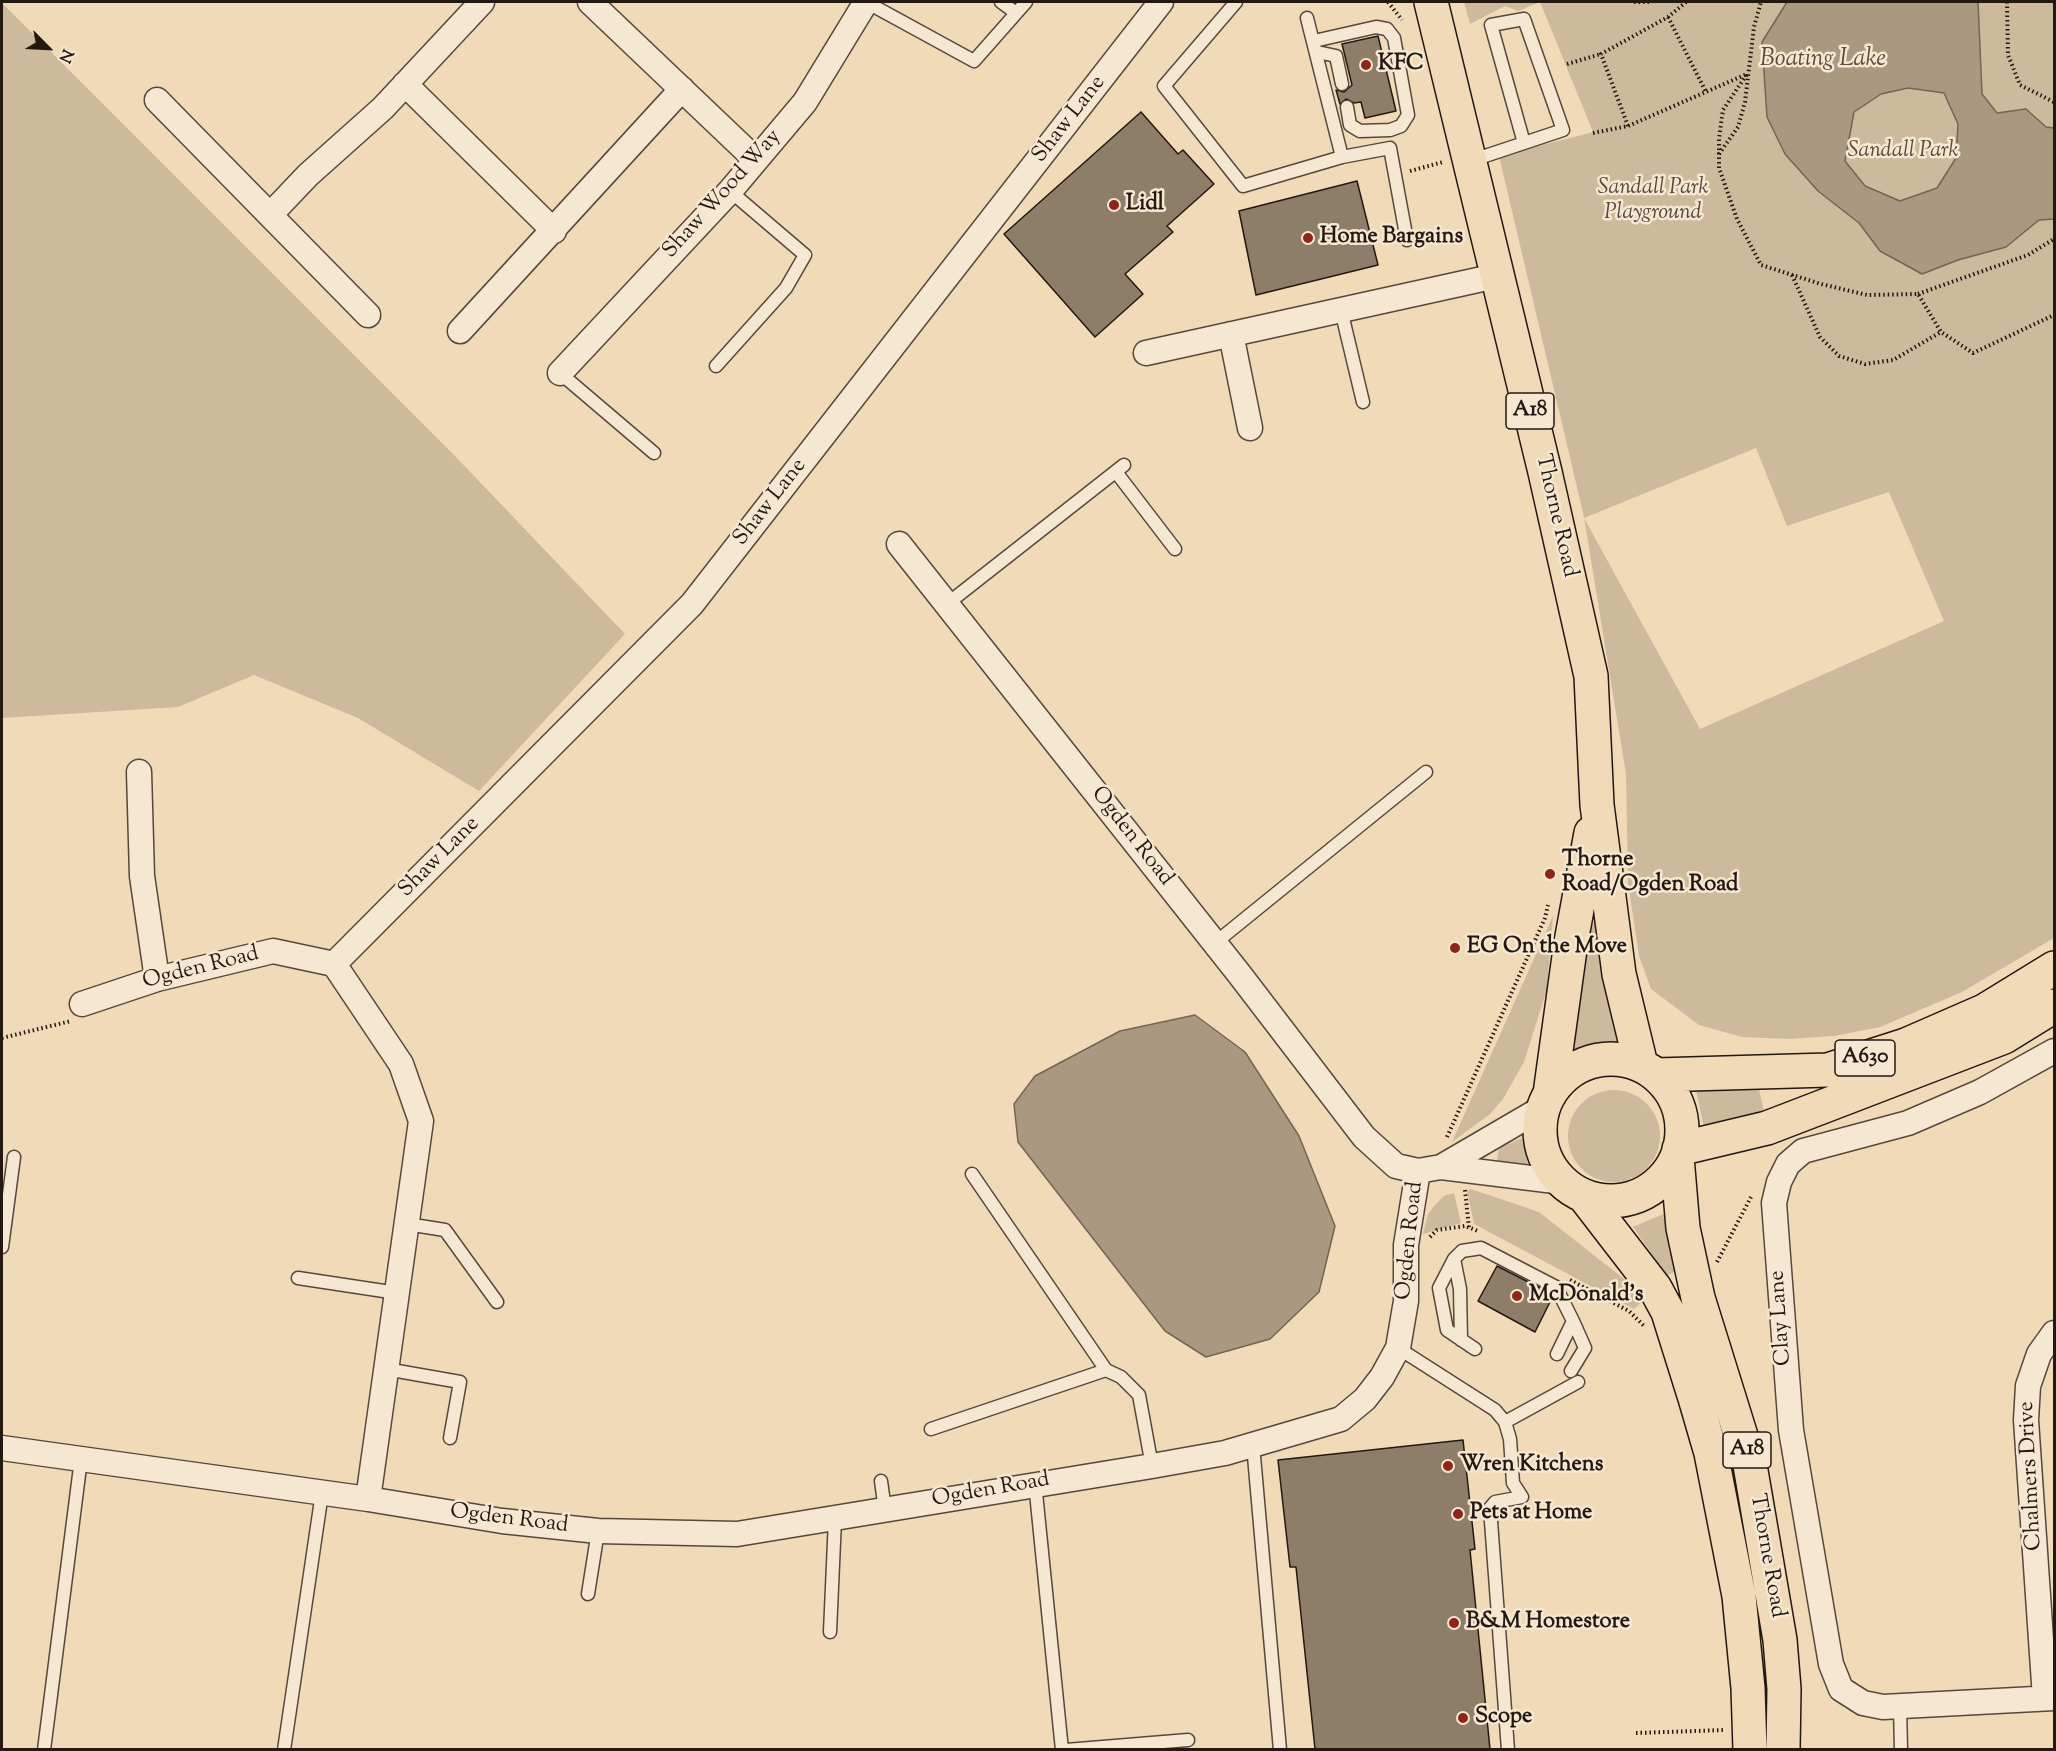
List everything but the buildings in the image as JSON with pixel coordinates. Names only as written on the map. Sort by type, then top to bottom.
[{"type":"highway","name":"Thorne Road","points":[[1418,8],[1468,159],[1545,472],[1591,676],[1596,805],[1619,974],[1649,1070]]},
{"type":"highway","name":"Thorne Road","points":[[1547,1100],[1571,942],[1596,805]]},
{"type":"highway","name":"A630","points":[[1649,1070],[1828,1070],[1906,1045],[1984,1011],[2055,968]]},
{"type":"highway","name":"A630","points":[[1678,1153],[1778,1124],[2004,1037],[2055,1006]]},
{"type":"highway","points":[[1616,1059],[1649,1070],[1670,1090],[1679,1109],[1682,1136],[1678,1153],[1661,1180],[1639,1195],[1611,1201],[1573,1189],[1550,1166],[1542,1147],[1540,1120],[1547,1100],[1567,1074],[1590,1062],[1616,1059]]},
{"type":"highway","name":"Thorne Road","points":[[1678,1153],[1683,1228],[1698,1299],[1750,1466],[1780,1641],[1784,1689],[1783,1749]]},
{"type":"highway","name":"Thorne Road","points":[[1573,1189],[1655,1288],[1668,1312],[1695,1398],[1711,1453],[1739,1596],[1748,1688],[1741,1740]]},
{"type":"street","points":[[270,215],[405,84],[482,2]]},
{"type":"street","points":[[590,2],[756,160]]},
{"type":"street","name":"Shaw Wood Way","points":[[560,373],[730,191],[805,102],[866,2]]},
{"type":"street","name":"Shaw Lane","points":[[334,964],[692,603],[1161,2]]},
{"type":"street","points":[[405,84],[554,231]]},
{"type":"street","points":[[460,331],[682,89]]},
{"type":"street","points":[[157,100],[368,315]]},
{"type":"street","points":[[1146,353],[1497,276]]},
{"type":"street","points":[[1231,334],[1250,428]]},
{"type":"street","name":"Ogden Road","points":[[899,544],[1215,943],[1364,1137],[1396,1166],[1573,1189]]},
{"type":"street","points":[[139,772],[142,876],[156,979]]},
{"type":"street","name":"Ogden Road","points":[[82,1004],[156,979],[273,951],[334,964]]},
{"type":"street","points":[[334,964],[401,1064],[421,1121],[368,1499]]},
{"type":"street","name":"Clay Lane","points":[[2050,1698],[1905,1706],[1863,1703],[1841,1689],[1831,1664],[1791,1430],[1774,1203],[1779,1182],[1788,1164],[1803,1151],[1908,1123],[1980,1092],[2055,1050]]},
{"type":"street","name":"Ogden Road","points":[[2,1448],[368,1499],[502,1521],[598,1531],[737,1534],[1225,1453],[1341,1419],[1365,1399],[1382,1377],[1398,1348],[1406,1301],[1406,1245],[1430,1169],[1547,1100]]},
{"type":"street","name":"Chalmers Drive","points":[[2050,1698],[2026,1420],[2028,1386],[2039,1354],[2055,1333]]},
{"type":"lane","points":[[866,2],[974,61],[1026,2]]},
{"type":"lane","points":[[1001,2],[1016,13]]},
{"type":"lane","points":[[1236,2],[1164,86],[1243,186],[1342,157],[1390,148],[1407,240]]},
{"type":"lane","points":[[1307,18],[1342,157]]},
{"type":"lane","points":[[1468,159],[1524,143],[1563,130],[1524,19],[1491,25],[1524,143]]},
{"type":"lane","points":[[1315,47],[1376,27],[1387,29],[1394,38],[1408,115],[1401,126],[1390,130],[1360,131],[1350,125],[1347,107]]},
{"type":"lane","points":[[1315,47],[1336,56],[1342,84]]},
{"type":"lane","points":[[716,366],[786,288],[805,255],[730,191]]},
{"type":"lane","points":[[1341,310],[1363,402]]},
{"type":"lane","points":[[560,373],[654,453]]},
{"type":"lane","points":[[947,604],[1120,468],[1175,549]]},
{"type":"lane","points":[[1215,943],[1425,771]]},
{"type":"lane","points":[[2,1247],[14,1157]]},
{"type":"lane","points":[[972,1174],[1106,1370],[1121,1377],[1138,1395],[1152,1466]]},
{"type":"lane","points":[[407,1224],[445,1230],[497,1302]]},
{"type":"lane","points":[[1475,1349],[1447,1330],[1439,1288],[1454,1259],[1462,1251],[1481,1248],[1556,1287],[1585,1348],[1571,1371]]},
{"type":"lane","points":[[1454,1259],[1460,1289],[1461,1340]]},
{"type":"lane","points":[[298,1278],[397,1293]]},
{"type":"lane","points":[[1557,1354],[1573,1321]]},
{"type":"lane","points":[[1398,1348],[1495,1410],[1505,1422],[1510,1439],[1513,1484],[1522,1497],[1495,1502],[1490,1508],[1508,1749]]},
{"type":"lane","points":[[386,1369],[460,1382],[450,1438]]},
{"type":"lane","points":[[931,1429],[1106,1370]]},
{"type":"lane","points":[[1505,1422],[1578,1382]]},
{"type":"lane","points":[[1253,1445],[1280,1749]]},
{"type":"lane","points":[[44,1749],[81,1459]]},
{"type":"lane","points":[[881,1481],[885,1510]]},
{"type":"lane","points":[[1035,1483],[1064,1749],[1188,1740]]},
{"type":"lane","points":[[284,1749],[322,1493]]},
{"type":"lane","points":[[830,1632],[835,1519]]},
{"type":"lane","points":[[588,1594],[598,1531]]},
{"type":"lane","points":[[1900,1749],[1905,1706]]},
{"type":"path","points":[[1395,2],[1418,8]]},
{"type":"path","points":[[1634,2],[1652,2]]},
{"type":"path","points":[[1568,64],[1601,54],[1668,17],[1686,2]]},
{"type":"path","points":[[1719,155],[1738,127],[1745,102],[1754,27],[1761,2]]},
{"type":"path","points":[[2007,2],[2008,56],[2020,85],[2055,102]]},
{"type":"path","points":[[1668,17],[1706,92]]},
{"type":"path","points":[[1601,54],[1628,126]]},
{"type":"path","points":[[1593,133],[1628,126],[1747,74]]},
{"type":"path","points":[[1747,74],[1723,110],[1719,168],[1737,219],[1761,265],[1867,295],[1918,294],[2028,255],[2055,239]]},
{"type":"path","points":[[1395,174],[1468,159]]},
{"type":"path","points":[[1792,275],[1820,337],[1839,356],[1865,364],[1893,360],[1941,332]]},
{"type":"path","points":[[1918,294],[1941,332],[1973,353],[2055,315]]},
{"type":"path","points":[[1438,1142],[1447,1138],[1545,918],[1551,895]]},
{"type":"path","points":[[2,1038],[88,1017],[82,1004]]},
{"type":"path","points":[[1716,1265],[1754,1192]]},
{"type":"path","points":[[1406,1265],[1437,1230],[1465,1226],[1483,1233]]},
{"type":"path","points":[[1566,1278],[1629,1311],[1649,1331]]},
{"type":"path","points":[[1636,1733],[1741,1740]]},
{"type":"green space","points":[[1464,2],[1540,2],[1518,11],[1505,6],[1470,24]]},
{"type":"green space","points":[[1540,2],[2054,2],[2054,938],[1962,992],[1880,1027],[1834,1036],[1789,1039],[1742,1037],[1699,1025],[1651,989],[1639,956],[1628,882],[1626,774],[1584,518],[1499,156],[1593,132]],"holes":[[[1756,448],[1787,526],[1889,492],[1944,621],[1700,729],[1584,518]]]},
{"type":"green space","points":[[2,3],[454,455],[625,634],[479,791],[358,718],[254,675],[178,707],[2,718]]},
{"type":"green space","points":[[1553,916],[1547,989],[1524,1062],[1503,1099],[1490,1114],[1452,1142]]},
{"type":"green space","points":[[1596,916],[1622,1044],[1606,1042],[1567,1057],[1576,970]]},
{"type":"green space","points":[[1759,1089],[1765,1116],[1705,1132],[1696,1090]]},
{"type":"green space","points":[[1614,1090],[1632,1094],[1647,1103],[1656,1118],[1660,1136],[1656,1154],[1647,1169],[1632,1178],[1614,1182],[1596,1178],[1581,1169],[1572,1154],[1568,1136],[1572,1118],[1581,1103],[1596,1094]]},
{"type":"green space","points":[[1522,1138],[1529,1169],[1506,1170],[1497,1161],[1499,1148]]},
{"type":"green space","points":[[1471,1189],[1539,1212],[1647,1297],[1634,1309],[1474,1224],[1467,1191]]},
{"type":"green space","points":[[1454,1193],[1461,1223],[1423,1234],[1428,1214],[1444,1196]]},
{"type":"green space","points":[[1666,1213],[1679,1269],[1667,1276],[1633,1227]]},
{"type":"water","name":"Boating Lake","points":[[1787,2],[1978,2],[1982,94],[1997,113],[2026,109],[2046,127],[2054,128],[2054,219],[2039,220],[2006,247],[1958,260],[1922,274],[1880,251],[1859,223],[1818,191],[1785,154],[1767,117],[1762,42]],"holes":[[[1908,88],[1944,93],[1958,124],[1956,158],[1937,188],[1900,201],[1865,186],[1845,161],[1854,112],[1881,94]]]},
{"type":"water","points":[[1195,1015],[1245,1052],[1299,1136],[1335,1226],[1319,1292],[1270,1339],[1206,1357],[1165,1331],[1018,1142],[1014,1104],[1035,1076],[1120,1031]]},
{"type":"place","name":"KFC","points":[[1366,65]]},
{"type":"place","name":"Lidl","points":[[1114,205]]},
{"type":"place","name":"Home Bargains","points":[[1308,238]]},
{"type":"place","name":"Thorne Road/Ogden Road","points":[[1550,874]]},
{"type":"place","name":"EG On the Move","points":[[1455,948]]},
{"type":"place","name":"McDonald's","points":[[1517,1296]]},
{"type":"place","name":"Wren Kitchens","points":[[1448,1466]]},
{"type":"place","name":"Pets at Home","points":[[1458,1514]]},
{"type":"place","name":"B&M Homestore","points":[[1454,1623]]},
{"type":"place","name":"Scope","points":[[1463,1718]]},
{"type":"park label","name":"Sandall Park","points":[[1903,152]]},
{"type":"park label","name":"Sandall Park Playground","points":[[1653,202]]}]
